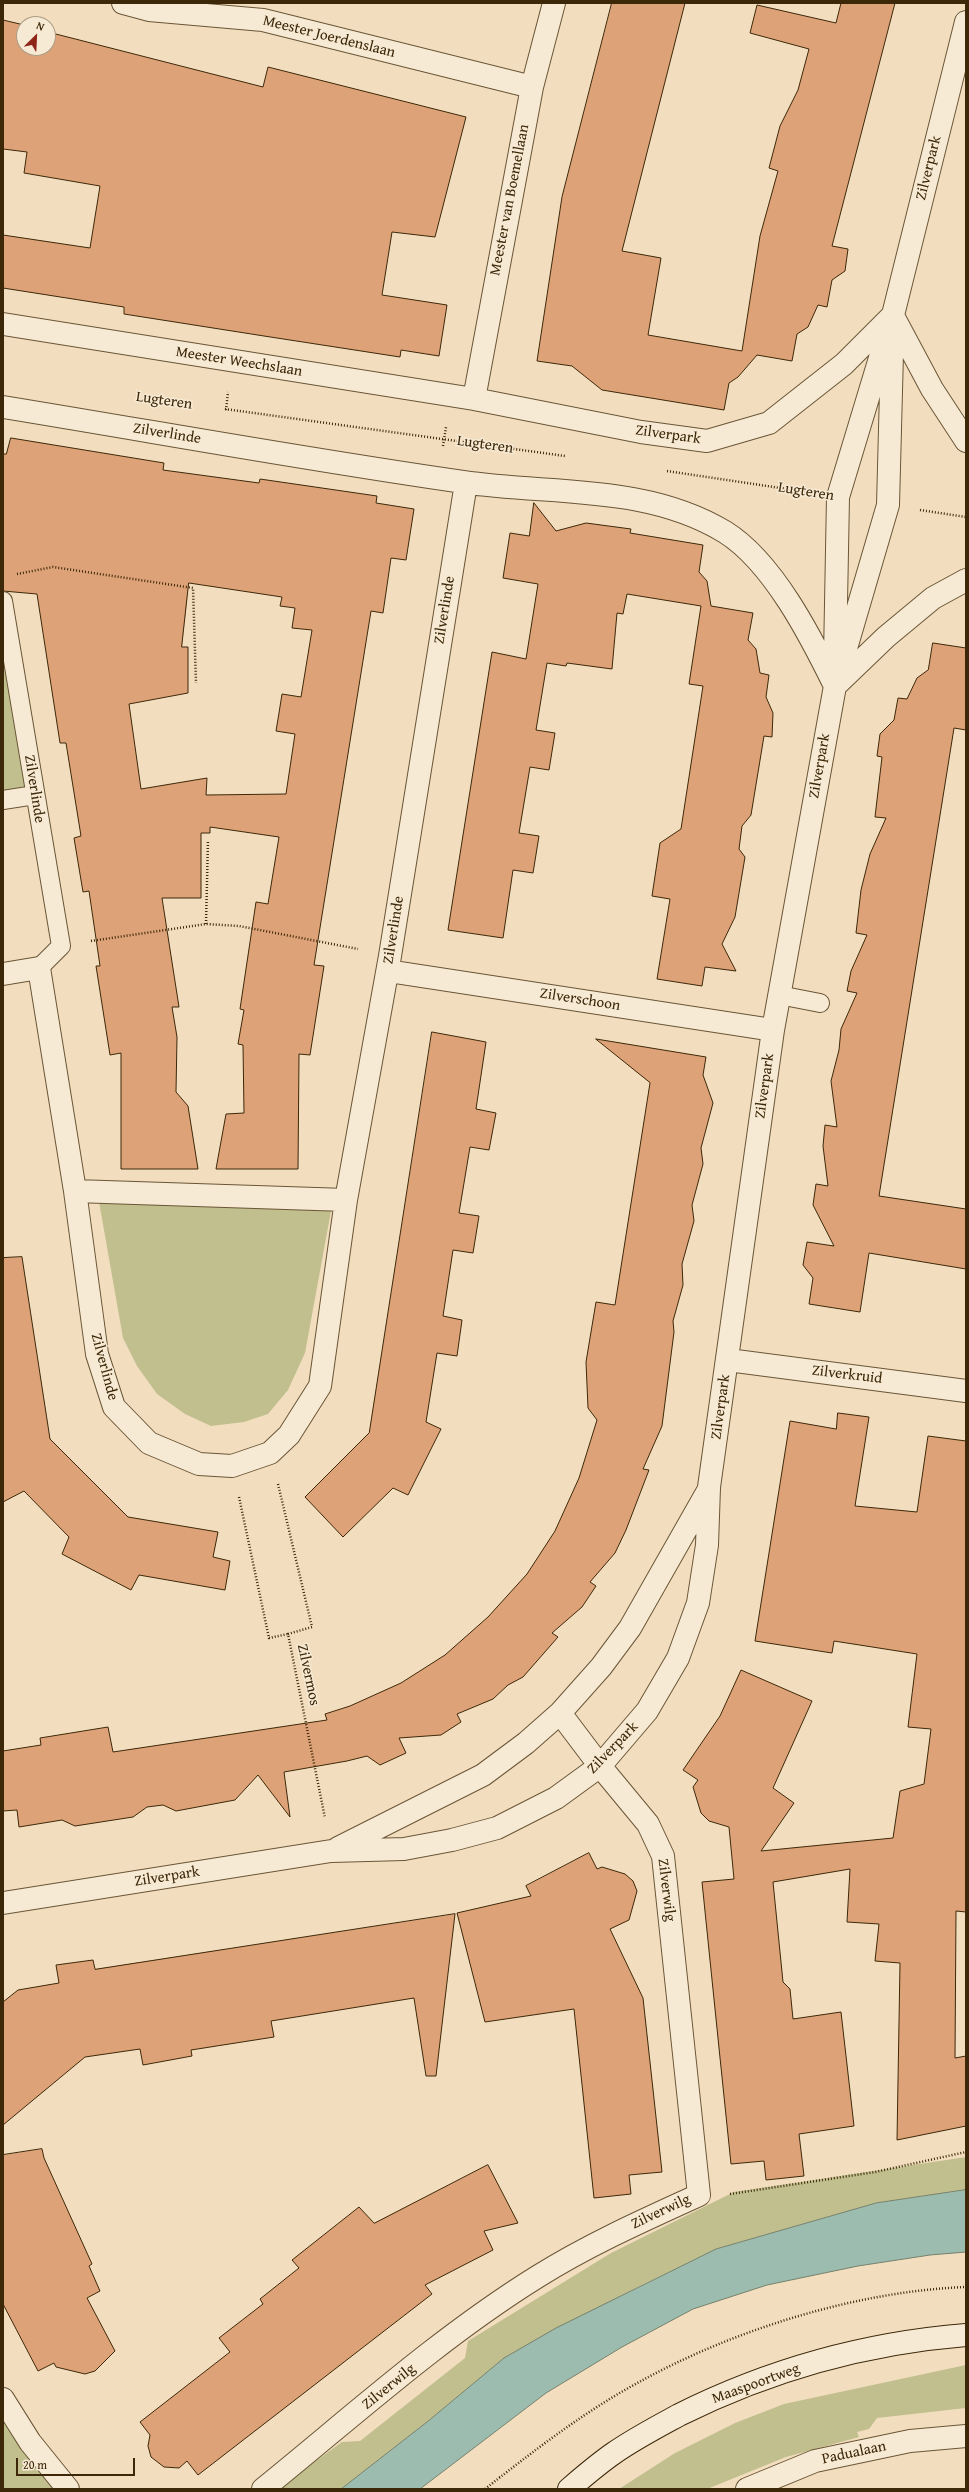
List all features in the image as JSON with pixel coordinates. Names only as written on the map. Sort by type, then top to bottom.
[{"type":"street","name":"Meester Joerdenslaan","points":[[123,3],[148,10],[210,9],[263,20],[532,87]]},
{"type":"street","name":"Meester van Boemellaan","points":[[474,399],[532,87],[554,3]]},
{"type":"street","name":"Zilverpark","points":[[835,686],[838,497],[893,315],[966,22]]},
{"type":"street","name":"Zilverpark","points":[[474,399],[641,432],[708,441],[769,423],[844,364],[893,315]]},
{"type":"street","name":"Zilverpark","points":[[3,1903],[332,1851],[404,1849],[452,1840],[498,1828],[556,1798],[600,1766],[648,1712],[678,1658],[698,1603],[707,1545],[710,1487],[779,995],[835,686],[888,505],[893,315]]},
{"type":"street","points":[[893,315],[932,389],[966,441]]},
{"type":"street","name":"Meester Weechslaan","points":[[3,324],[450,397],[474,399]]},
{"type":"street","name":"Zilverlinde","points":[[3,407],[466,482],[389,963],[346,1200],[320,1386],[289,1435],[270,1453],[232,1466],[199,1464],[149,1443],[114,1407],[97,1354],[74,1191],[39,968]]},
{"type":"street","points":[[466,482],[632,497],[694,514],[728,534],[764,568],[807,629],[835,686],[886,637],[933,598],[966,580]]},
{"type":"street","name":"Zilverschoon","points":[[389,963],[773,1030]]},
{"type":"street","points":[[3,974],[39,968]]},
{"type":"street","points":[[74,1191],[346,1200]]},
{"type":"street","name":"Zilverkruid","points":[[728,1360],[966,1391]]},
{"type":"street","name":"Zilverpark","points":[[332,1851],[483,1775],[526,1743],[560,1713],[601,1667],[630,1628],[710,1487]]},
{"type":"street","name":"Zilverwilg","points":[[262,2489],[464,2327],[537,2277],[616,2233],[699,2195],[663,1856],[648,1824],[600,1766],[560,1713]]},
{"type":"street","name":"Maaspoortweg","points":[[568,2489],[614,2452],[654,2429],[742,2386],[842,2354],[896,2343],[966,2335]]},
{"type":"street","points":[[3,2399],[30,2442],[68,2489]]},
{"type":"street","name":"Padualaan","points":[[747,2489],[815,2462],[910,2441],[966,2436]]},
{"type":"lane","name":"Zilverlinde","points":[[3,602],[6,632],[60,946]]},
{"type":"lane","points":[[3,800],[35,795]]},
{"type":"lane","points":[[39,968],[60,946]]},
{"type":"lane","points":[[779,995],[820,1003]]},
{"type":"path","points":[[221,443],[233,361]]},
{"type":"path","points":[[438,478],[450,397]]},
{"type":"path","name":"Lugteren","points":[[218,408],[568,457]]},
{"type":"path","name":"Lugteren","points":[[660,470],[838,497]]},
{"type":"path","points":[[888,505],[966,517]]},
{"type":"path","points":[[10,575],[53,567],[192,588],[196,683]]},
{"type":"path","points":[[206,924],[208,840]]},
{"type":"path","points":[[60,946],[206,924],[254,929],[389,963]]},
{"type":"path","name":"Zilvermos","points":[[270,1453],[312,1627],[288,1634],[332,1851]]},
{"type":"path","points":[[232,1466],[269,1638],[288,1634]]},
{"type":"path","points":[[699,2195],[733,2194],[875,2172],[966,2152]]},
{"type":"shaded area","points":[[3,635],[28,789],[3,792]]},
{"type":"shaded area","points":[[98,1196],[333,1200],[305,1353],[288,1390],[268,1414],[244,1422],[211,1426],[185,1414],[157,1394],[137,1366],[123,1338]]},
{"type":"shaded area","points":[[966,2157],[966,2190],[876,2203],[716,2249],[640,2286],[504,2358],[427,2422],[341,2489],[277,2489],[342,2442],[360,2441],[465,2358],[468,2341],[611,2253],[734,2192]]},
{"type":"shaded area","points":[[966,2190],[966,2252],[930,2255],[858,2266],[767,2285],[693,2309],[622,2347],[546,2393],[420,2489],[341,2489],[427,2422],[504,2358],[556,2328],[716,2249],[876,2203]]},
{"type":"shaded area","points":[[966,2365],[966,2408],[877,2418],[869,2429],[857,2432],[859,2437],[786,2457],[707,2489],[619,2489],[675,2453],[735,2423],[784,2404]]},
{"type":"shaded area","points":[[3,2400],[71,2489],[3,2489]]},
{"type":"building","points":[[612,3],[685,3],[622,251],[661,258],[648,335],[742,351],[760,236],[778,171],[769,168],[780,126],[798,90],[809,49],[750,33],[757,5],[836,23],[841,3],[895,3],[832,246],[848,249],[845,271],[832,280],[827,307],[818,305],[808,327],[797,334],[792,361],[757,355],[738,377],[729,383],[724,410],[602,390],[572,366],[537,361],[562,197]]},
{"type":"building","points":[[3,20],[16,23],[16,56],[56,56],[56,34],[263,87],[268,67],[466,117],[435,237],[392,232],[382,295],[447,305],[439,356],[401,350],[400,357],[264,336],[124,314],[124,307],[3,288],[3,235],[90,248],[100,186],[24,173],[27,152],[3,149]]},
{"type":"building","points":[[11,438],[164,463],[163,470],[259,483],[260,479],[377,496],[376,503],[414,509],[406,560],[391,558],[383,613],[371,611],[314,965],[324,966],[310,1055],[299,1054],[298,1169],[216,1169],[226,1114],[244,1113],[243,1045],[238,1044],[244,1010],[240,1009],[256,902],[268,904],[279,837],[210,827],[210,833],[201,833],[201,898],[162,898],[179,1007],[172,1007],[177,1037],[176,1092],[188,1106],[198,1169],[121,1169],[121,1053],[110,1055],[96,966],[100,966],[89,891],[83,892],[74,838],[81,836],[66,743],[60,743],[37,594],[3,591],[3,454],[6,454]],"holes":[[[189,583],[282,597],[280,606],[295,608],[292,628],[312,630],[301,697],[282,694],[276,731],[295,734],[286,794],[206,795],[207,778],[141,789],[129,704],[188,693],[188,647],[182,647]]]},
{"type":"building","points":[[534,503],[556,531],[586,523],[631,529],[630,533],[703,545],[699,572],[707,581],[711,606],[753,613],[748,640],[756,649],[760,673],[769,675],[766,697],[773,713],[772,737],[764,736],[751,815],[742,826],[739,849],[745,857],[735,917],[722,944],[736,971],[705,967],[702,986],[657,979],[670,899],[652,896],[660,843],[681,829],[703,686],[689,684],[701,606],[627,594],[623,614],[617,613],[612,669],[567,663],[566,666],[547,663],[536,730],[555,733],[549,770],[530,767],[519,833],[539,836],[533,873],[513,870],[503,938],[448,930],[492,652],[526,659],[538,584],[503,578],[510,533],[529,536]]},
{"type":"building","points":[[933,643],[966,648],[966,730],[954,728],[879,1196],[966,1209],[966,1269],[869,1253],[860,1312],[809,1304],[813,1278],[803,1265],[807,1242],[834,1246],[813,1205],[816,1184],[828,1186],[823,1146],[825,1125],[837,1127],[831,1081],[839,1050],[841,1029],[857,993],[847,991],[851,971],[867,935],[856,933],[861,890],[870,854],[886,818],[875,817],[882,757],[877,756],[880,734],[894,720],[898,698],[907,699],[917,678],[928,670]]},
{"type":"building","points":[[432,1032],[486,1042],[476,1109],[496,1113],[489,1150],[470,1147],[459,1213],[479,1216],[473,1253],[453,1250],[443,1316],[462,1320],[457,1356],[437,1353],[426,1422],[441,1429],[408,1495],[393,1488],[343,1537],[305,1497],[369,1433]]},
{"type":"building","points":[[596,1039],[706,1057],[703,1075],[713,1103],[701,1148],[703,1164],[692,1205],[694,1221],[682,1264],[683,1285],[673,1321],[674,1332],[662,1426],[643,1469],[649,1470],[626,1530],[615,1553],[590,1582],[596,1586],[582,1607],[552,1633],[558,1637],[523,1677],[508,1685],[493,1699],[457,1714],[461,1722],[441,1735],[399,1738],[406,1753],[380,1765],[367,1756],[284,1772],[290,1817],[258,1775],[235,1800],[176,1811],[163,1805],[147,1807],[133,1817],[75,1826],[62,1820],[19,1827],[17,1810],[3,1811],[3,1751],[41,1745],[40,1738],[108,1727],[113,1752],[327,1720],[325,1714],[350,1706],[401,1683],[445,1655],[488,1617],[527,1574],[555,1531],[579,1478],[597,1420],[588,1408],[586,1362],[596,1302],[615,1305],[650,1083]]},
{"type":"building","points":[[22,1257],[50,1439],[128,1517],[218,1532],[213,1557],[230,1561],[225,1590],[139,1575],[131,1590],[62,1554],[69,1537],[24,1491],[3,1502],[3,1258]]},
{"type":"building","points":[[838,1413],[869,1417],[855,1506],[917,1512],[928,1436],[966,1441],[966,1912],[956,1911],[955,2058],[966,2056],[966,2126],[897,2140],[900,1963],[875,1961],[879,1924],[847,1922],[850,1869],[773,1882],[783,1982],[790,1989],[793,2019],[841,2012],[854,2126],[799,2134],[804,2176],[766,2180],[764,2161],[731,2164],[702,1882],[734,1879],[729,1827],[709,1821],[701,1813],[693,1787],[698,1780],[683,1770],[720,1716],[741,1670],[812,1701],[773,1788],[794,1803],[761,1851],[893,1838],[900,1791],[924,1784],[931,1729],[908,1727],[917,1654],[834,1641],[832,1653],[755,1641],[790,1421],[836,1429]]},
{"type":"building","points":[[589,1853],[597,1869],[602,1867],[625,1874],[633,1881],[637,1891],[629,1920],[610,1929],[643,1998],[662,2172],[629,2175],[631,2194],[594,2198],[574,2009],[485,2022],[457,1913],[531,1896],[526,1886]]},
{"type":"building","points":[[455,1914],[436,2076],[426,2076],[414,1998],[271,2021],[274,2037],[191,2050],[192,2056],[143,2065],[140,2049],[85,2057],[3,2125],[3,2002],[18,1990],[59,1983],[56,1965],[93,1960],[95,1969]]},
{"type":"building","points":[[42,2149],[44,2158],[92,2264],[89,2266],[100,2291],[87,2298],[115,2351],[95,2371],[85,2374],[56,2367],[54,2363],[38,2371],[3,2304],[3,2155]]},
{"type":"building","points":[[488,2165],[518,2223],[484,2231],[493,2250],[425,2285],[432,2294],[198,2475],[187,2461],[179,2468],[164,2467],[151,2457],[148,2446],[150,2435],[140,2422],[230,2352],[219,2338],[263,2304],[260,2299],[299,2268],[292,2260],[359,2207],[374,2223]]}]
